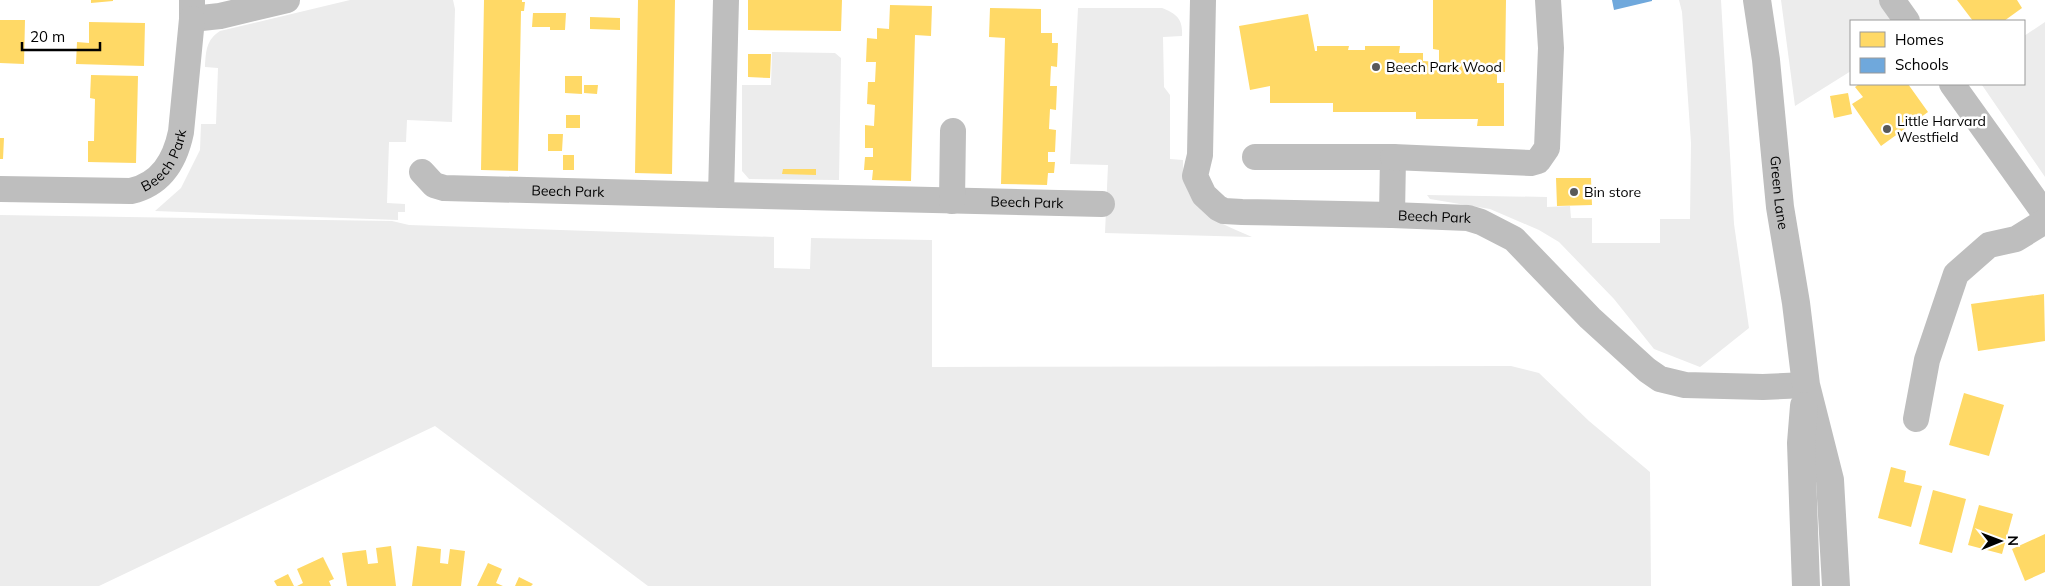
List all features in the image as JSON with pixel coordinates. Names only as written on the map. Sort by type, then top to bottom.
[{"type":"street","name":"Beech Park","points":[[0,189],[131,191],[143,188],[153,182],[164,172],[178,146],[181,132],[192,9],[220,16],[287,0]]},
{"type":"street","points":[[721,195],[726,0]]},
{"type":"street","name":"Beech Park","points":[[1204,0],[1200,155],[1195,176],[1204,195],[1218,208],[1224,211],[1392,214],[1468,218],[1481,222],[1514,239],[1590,318],[1660,380],[1685,385],[1763,387],[1806,385]]},
{"type":"street","points":[[1255,157],[1393,157],[1531,163],[1538,161],[1547,148],[1551,48],[1548,0]]},
{"type":"street","name":"Green Lane","points":[[1757,0],[1766,60],[1780,207],[1796,303],[1806,385],[1830,480],[1836,586]]},
{"type":"street","points":[[1892,0],[1906,20]]},
{"type":"street","points":[[1953,85],[2045,214]]},
{"type":"street","points":[[952,201],[953,131]]},
{"type":"street","points":[[1392,214],[1393,157]]},
{"type":"street","name":"Beech Park","points":[[422,172],[434,185],[444,188],[1102,204]]},
{"type":"street","points":[[1916,419],[1927,360],[1956,274],[1989,245],[2016,239],[2045,221]]},
{"type":"street","name":"Green Lane","points":[[1806,385],[1801,443],[1806,586]]},
{"type":"shaded area","points":[[350,0],[453,0],[455,9],[452,122],[407,120],[406,142],[389,142],[387,203],[405,204],[405,212],[398,212],[398,220],[155,211],[181,188],[200,150],[201,124],[216,124],[218,68],[205,67],[206,51],[209,42],[215,34],[220,31]]},
{"type":"shaded area","points":[[1679,0],[1721,0],[1734,224],[1749,328],[1700,367],[1654,349],[1614,299],[1559,242],[1539,230],[1490,209],[1430,199],[1427,195],[1547,197],[1547,207],[1570,206],[1571,218],[1592,218],[1592,243],[1660,243],[1660,219],[1690,219],[1691,143],[1682,12]]},
{"type":"shaded area","points":[[1781,0],[1892,0],[1906,20],[1850,20],[1850,72],[1795,106]]},
{"type":"shaded area","points":[[1078,8],[1162,8],[1178,18],[1182,36],[1163,37],[1164,87],[1170,95],[1170,159],[1183,160],[1184,177],[1188,190],[1202,210],[1224,225],[1252,237],[1105,233],[1108,165],[1070,164]]},
{"type":"shaded area","points":[[2045,22],[2045,177],[1982,85],[2025,85],[2025,35]]},
{"type":"shaded area","points":[[772,52],[835,53],[841,58],[839,180],[749,179],[742,171],[742,85],[771,85]]},
{"type":"shaded area","points":[[0,215],[392,221],[409,225],[774,237],[774,268],[810,269],[811,238],[932,240],[932,367],[1511,366],[1539,373],[1589,421],[1650,472],[1651,586],[648,586],[435,426],[99,586],[0,586]]},
{"type":"building: Homes","points":[[91,0],[113,0],[113,1],[91,3]]},
{"type":"building: Homes","points":[[484,0],[522,0],[522,2],[525,2],[524,11],[521,11],[518,171],[481,170]]},
{"type":"building: Homes","points":[[638,0],[675,0],[672,174],[635,173]]},
{"type":"building: Homes","points":[[748,0],[842,0],[841,31],[748,30]]},
{"type":"building: Homes","name":"Beech Park Wood","points":[[1433,0],[1506,0],[1505,72],[1497,72],[1497,83],[1504,83],[1504,126],[1477,126],[1478,119],[1416,119],[1416,112],[1333,112],[1333,103],[1270,103],[1270,86],[1250,90],[1239,26],[1308,14],[1315,51],[1317,51],[1317,46],[1349,46],[1348,50],[1365,50],[1365,46],[1400,46],[1399,53],[1423,53],[1423,61],[1439,62],[1439,50],[1433,49]]},
{"type":"building: Homes","points":[[1957,0],[2017,0],[2022,8],[2005,20],[1972,20]]},
{"type":"building: Homes","points":[[890,5],[932,6],[931,36],[915,35],[911,181],[872,180],[873,170],[864,170],[865,157],[873,157],[873,148],[865,148],[865,125],[874,126],[875,105],[867,104],[868,82],[875,82],[876,62],[866,62],[867,38],[877,39],[877,28],[889,29]]},
{"type":"building: Homes","points":[[990,8],[1041,9],[1041,33],[1052,33],[1052,43],[1058,43],[1057,67],[1051,66],[1050,86],[1057,86],[1056,110],[1050,109],[1049,129],[1056,130],[1055,152],[1048,152],[1048,162],[1055,162],[1054,173],[1048,173],[1047,185],[1001,184],[1005,38],[989,37]]},
{"type":"building: Homes","points":[[533,13],[566,13],[565,30],[550,30],[550,27],[532,27]]},
{"type":"building: Homes","points":[[590,17],[620,18],[620,30],[590,29]]},
{"type":"building: Homes","points":[[0,20],[25,20],[24,64],[0,63]]},
{"type":"building: Homes","points":[[89,22],[145,23],[144,66],[76,64],[77,42],[89,43]]},
{"type":"building: Homes","points":[[748,54],[771,54],[770,78],[748,77]]},
{"type":"building: Homes","points":[[91,75],[138,76],[136,163],[88,162],[88,141],[94,141],[95,99],[90,98]]},
{"type":"building: Homes","points":[[565,76],[582,76],[582,94],[565,93]]},
{"type":"building: Homes","points":[[584,85],[598,85],[597,94],[584,93]]},
{"type":"building: Homes","name":"Little Harvard Westfield","points":[[1858,85],[1909,85],[1928,112],[1881,146],[1852,104],[1863,97],[1855,87]]},
{"type":"building: Homes","points":[[1848,93],[1852,114],[1834,118],[1830,96]]},
{"type":"building: Homes","points":[[566,115],[580,115],[580,128],[566,128]]},
{"type":"building: Homes","points":[[548,134],[563,134],[562,151],[548,151]]},
{"type":"building: Homes","points":[[0,138],[4,138],[3,159],[0,159]]},
{"type":"building: Homes","points":[[563,155],[574,155],[574,170],[563,170]]},
{"type":"building: Homes","points":[[783,169],[816,169],[816,175],[782,174]]},
{"type":"building: Homes","name":"Bin store","points":[[1556,178],[1591,178],[1592,205],[1557,206]]},
{"type":"building: Homes","points":[[2044,294],[2045,341],[1978,351],[1971,304]]},
{"type":"building: Homes","points":[[1964,393],[2004,405],[1989,456],[1949,445]]},
{"type":"building: Homes","points":[[1891,467],[1906,471],[1904,482],[1922,486],[1911,527],[1878,518]]},
{"type":"building: Homes","points":[[1933,490],[1966,499],[1952,553],[1919,544]]},
{"type":"building: Homes","points":[[1979,505],[2013,514],[2002,554],[1968,545]]},
{"type":"building: Homes","points":[[2045,534],[2045,572],[2025,581],[2012,549]]},
{"type":"building: Homes","points":[[391,546],[396,586],[347,586],[342,553],[366,550],[368,564],[378,563],[376,548]]},
{"type":"building: Homes","points":[[417,546],[441,549],[440,563],[448,564],[450,549],[465,551],[461,586],[412,586]]},
{"type":"building: Homes","points":[[323,557],[334,579],[329,581],[331,586],[297,586],[303,583],[297,569]]},
{"type":"building: Homes","points":[[488,563],[502,569],[496,583],[503,586],[477,586]]},
{"type":"building: Homes","points":[[288,574],[294,586],[277,586],[274,581]]},
{"type":"building: Homes","points":[[519,577],[533,584],[531,586],[515,586]]},
{"type":"building: Schools","points":[[1612,0],[1652,0],[1652,1],[1614,10]]},
{"type":"place","name":"Beech Park Wood","points":[[1376,67]]},
{"type":"place","name":"Little Harvard Westfield","points":[[1887,129]]},
{"type":"place","name":"Bin store","points":[[1574,192]]}]
